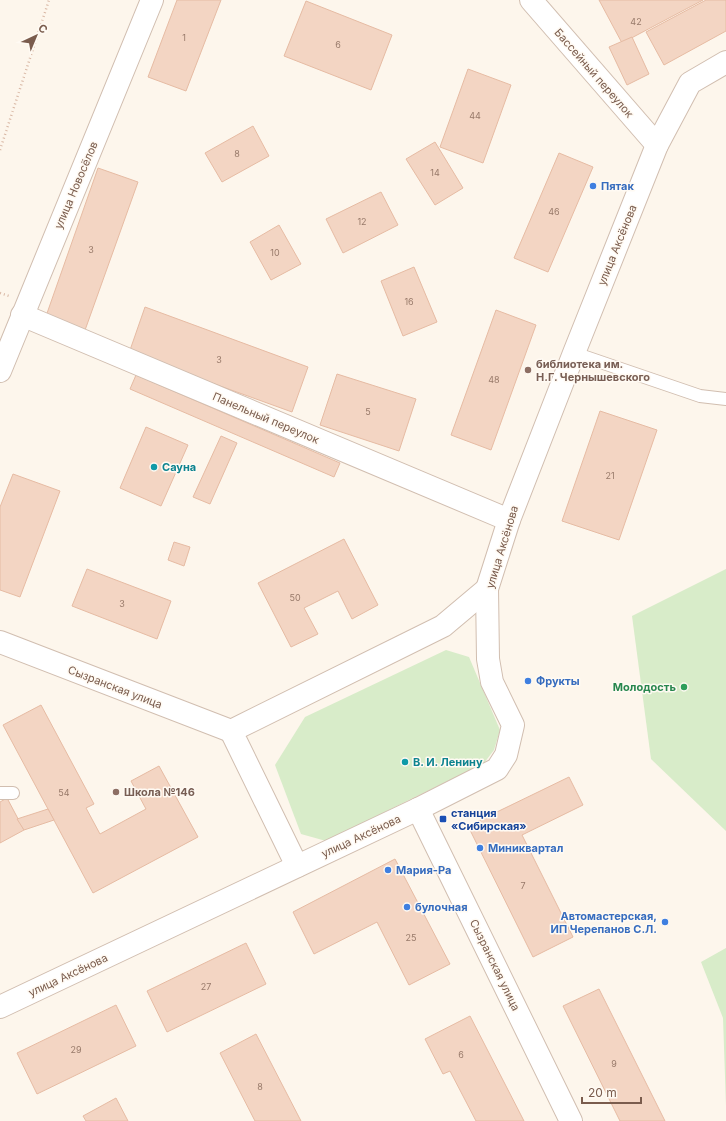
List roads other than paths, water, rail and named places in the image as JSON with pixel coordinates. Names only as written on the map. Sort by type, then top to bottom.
[{"type":"street","name":"улица Новосёлов","points":[[0,371],[152,0]]},
{"type":"street","name":"Бассейный переулок","points":[[531,0],[657,145]]},
{"type":"street","name":"улица Аксёнова","points":[[0,1007],[418,809],[497,769],[506,755],[512,725],[492,682],[488,659],[487,589],[509,520],[657,145],[690,83],[726,62]]},
{"type":"street","name":"Панельный переулок","points":[[22,315],[509,520]]},
{"type":"street","points":[[297,866],[231,732],[443,626],[487,589]]},
{"type":"street","name":"Сызранская улица","points":[[0,642],[231,732]]},
{"type":"street","name":"Сызранская улица","points":[[418,809],[571,1121]]},
{"type":"lane","points":[[574,353],[700,396],[726,399]]},
{"type":"lane","points":[[0,793],[13,793]]},
{"type":"place","name":"Пятак","points":[[593,186]]},
{"type":"place","name":"библиотека им. Н.Г. Чернышевского","points":[[528,370]]},
{"type":"place","name":"Сауна","points":[[154,467]]},
{"type":"place","name":"Фрукты","points":[[528,681]]},
{"type":"place","name":"Молодость","points":[[684,687]]},
{"type":"place","name":"В. И. Ленину","points":[[405,762]]},
{"type":"place","name":"Школа №146","points":[[116,792]]},
{"type":"place","name":"станция «Сибирская»","points":[[443,819]]},
{"type":"place","name":"Миниквартал","points":[[480,848]]},
{"type":"place","name":"Мария-Ра","points":[[388,870]]},
{"type":"place","name":"булочная","points":[[407,907]]},
{"type":"place","name":"Автомастерская, ИП Черепанов С.Л.","points":[[665,922]]}]
